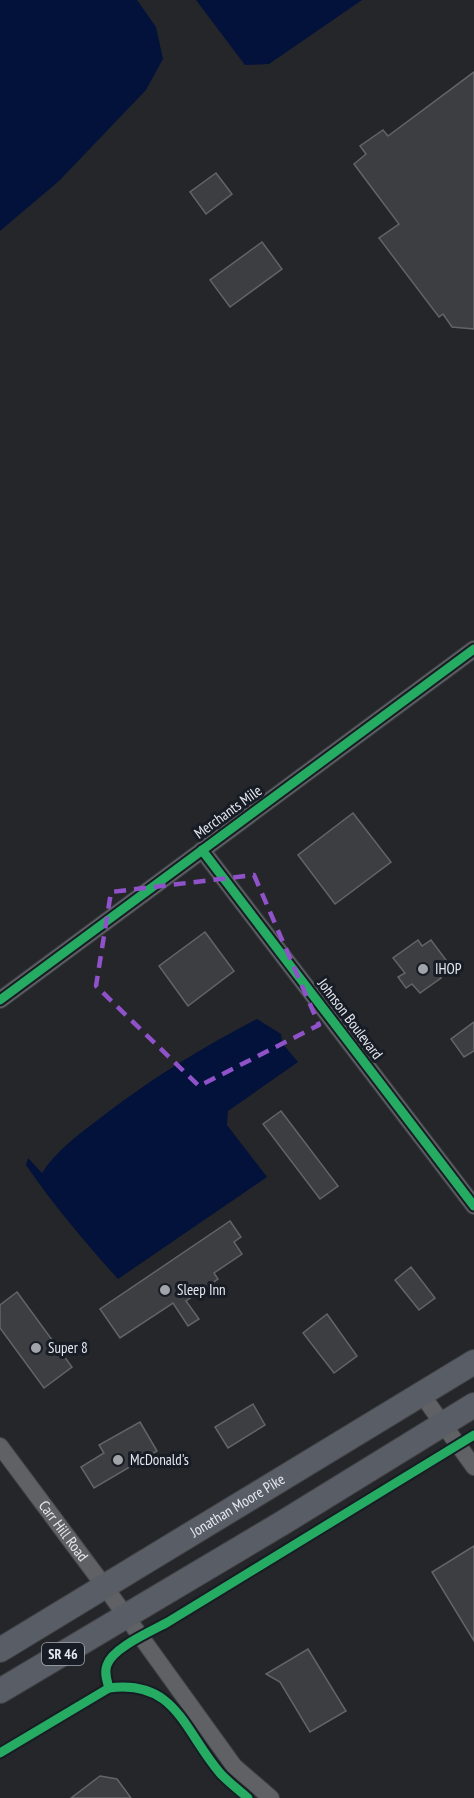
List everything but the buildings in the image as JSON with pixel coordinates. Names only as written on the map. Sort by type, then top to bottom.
[{"type":"highway","name":"Jonathan Moore Pike","points":[[0,1650],[474,1362]]},
{"type":"highway","name":"SR 46","points":[[0,1691],[474,1405]]},
{"type":"street","name":"Merchants Mile","points":[[0,1000],[474,649]]},
{"type":"street","name":"Johnson Boulevard","points":[[202,850],[474,1206]]},
{"type":"street","points":[[422,1395],[474,1467]]},
{"type":"street","name":"Carr Hill Road","points":[[0,1446],[127,1616],[234,1766],[272,1798]]},
{"type":"highlighted area","points":[[254,875],[319,1025],[199,1086],[96,986],[111,892]]},
{"type":"water","points":[[0,0],[137,0],[156,27],[163,59],[146,90],[59,181],[0,231]]},
{"type":"water","points":[[196,0],[362,0],[269,64],[245,65]]},
{"type":"water","points":[[257,1019],[281,1034],[282,1043],[298,1062],[228,1111],[227,1125],[267,1177],[118,1279],[48,1195],[26,1165],[28,1158],[42,1173],[68,1144],[137,1091],[216,1041]]},
{"type":"cycle path","points":[[0,1000],[474,649]]},
{"type":"cycle path","points":[[202,850],[474,1206]]},
{"type":"cycle path","points":[[109,1688],[107,1665],[116,1652],[124,1646],[168,1622],[474,1435]]},
{"type":"cycle path","points":[[0,1753],[109,1688],[132,1687],[150,1692],[164,1700],[176,1711],[220,1773],[248,1798]]},
{"type":"place","name":"IHOP","points":[[423,969]]},
{"type":"place","name":"Sleep Inn","points":[[165,1290]]},
{"type":"place","name":"Super 8","points":[[36,1348]]},
{"type":"place","name":"McDonald's","points":[[118,1460]]}]
